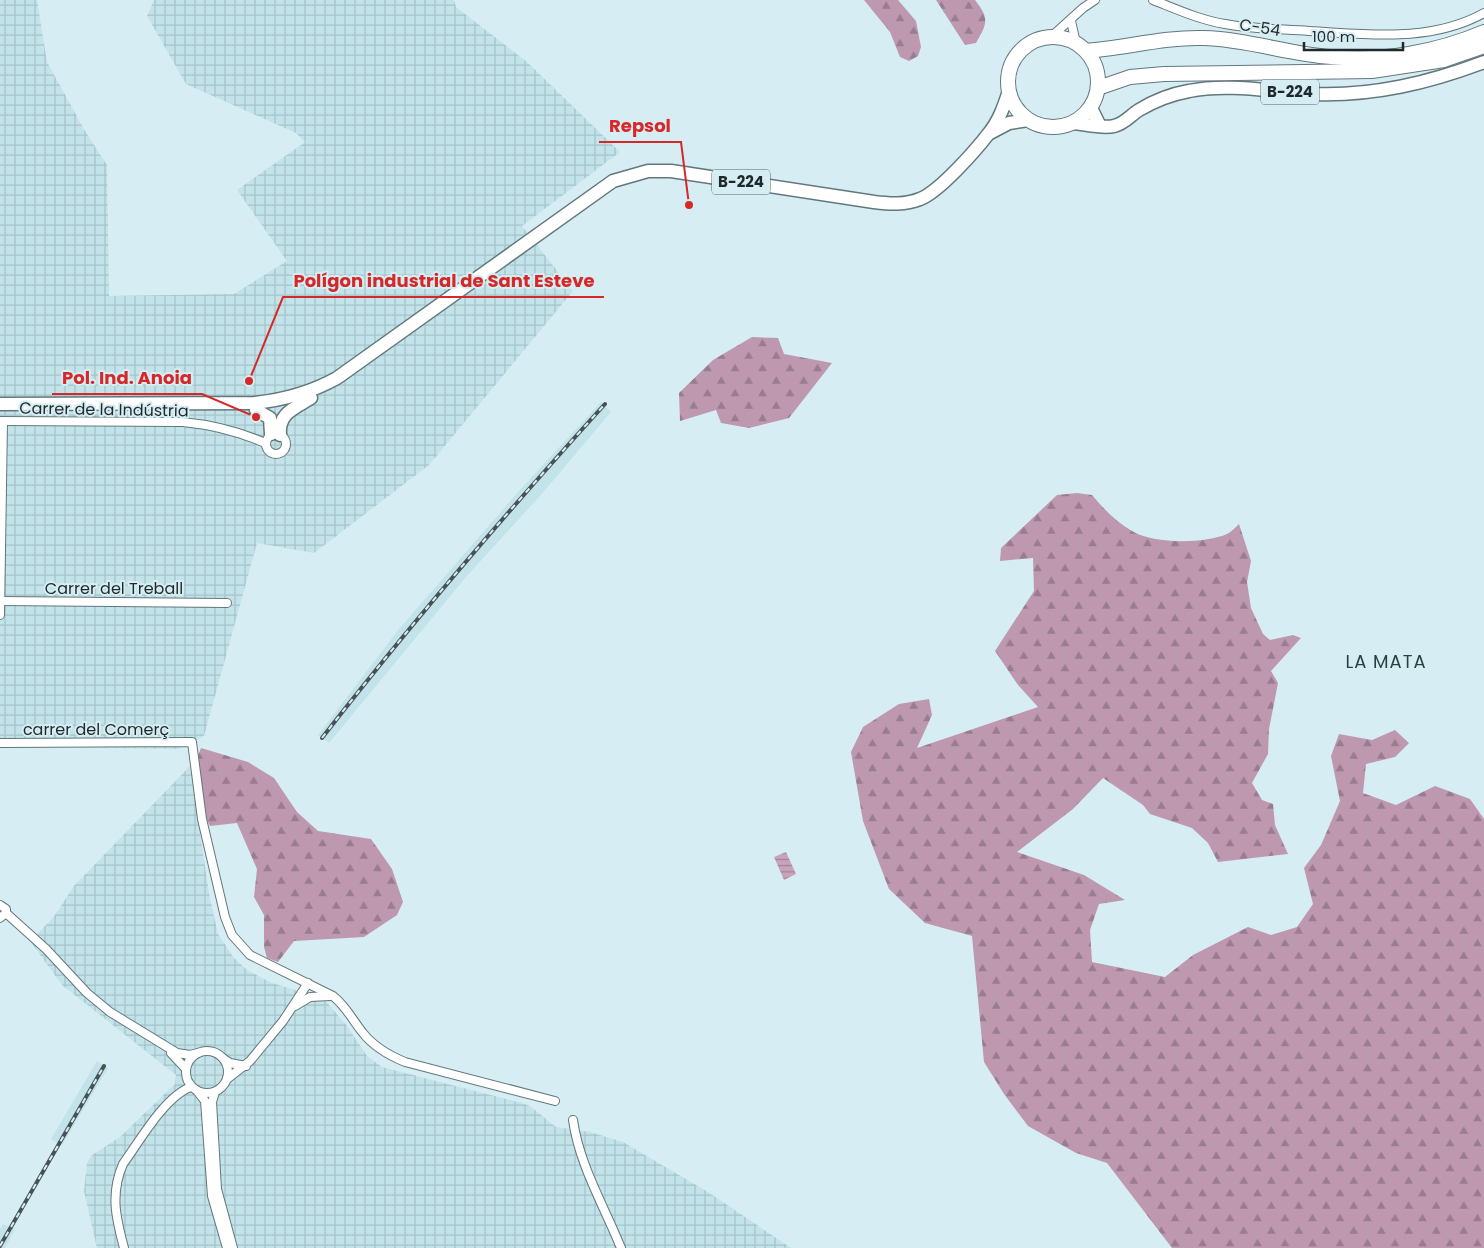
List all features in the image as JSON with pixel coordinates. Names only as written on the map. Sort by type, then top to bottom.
[{"type":"highway","name":"C-54","points":[[1081,47],[1168,38],[1204,38],[1241,41],[1331,58],[1392,57],[1469,38],[1484,32]]},
{"type":"highway","points":[[1028,120],[1019,112],[1008,91],[1008,78],[1017,54],[1027,45],[1039,39],[1064,38],[1081,47],[1096,68],[1098,88],[1091,108]]},
{"type":"highway","points":[[1098,88],[1130,77],[1164,74],[1372,72],[1444,60],[1484,46]]},
{"type":"highway","name":"B-224","points":[[1028,120],[1050,128],[1073,123],[1091,108]]},
{"type":"main road","name":"B-224","points":[[1073,123],[1116,126],[1157,101],[1188,91],[1222,88],[1314,94],[1377,92],[1416,84],[1484,62]]},
{"type":"main road","points":[[990,133],[999,117],[1008,91]]},
{"type":"main road","points":[[1091,108],[1100,126]]},
{"type":"main road","points":[[990,133],[1010,124],[1028,120]]},
{"type":"main road","name":"B-224","points":[[0,404],[254,403],[292,397],[318,388],[337,378],[599,189],[613,181],[635,173],[671,171],[887,204],[911,202],[931,193],[990,133]]},
{"type":"main road","name":"B-224","points":[[107,404],[215,411],[282,407],[311,398],[360,371],[413,330],[443,303]]},
{"type":"main road","points":[[272,437],[286,413],[311,398]]},
{"type":"main road","points":[[256,410],[270,418],[272,437]]},
{"type":"street","points":[[1052,37],[1072,21],[1082,8],[1095,0]]},
{"type":"street","points":[[1153,0],[1194,16],[1226,24],[1374,34],[1415,34],[1439,30],[1457,25],[1484,13]]},
{"type":"street","points":[[1072,21],[1081,47]]},
{"type":"street","points":[[0,615],[1,421]]},
{"type":"street","name":"Carrer de la Indústria","points":[[1,421],[183,422],[213,425],[272,437]]},
{"type":"street","name":"Carrer del Treball","points":[[0,601],[227,603]]},
{"type":"street","name":"carrer del Comerç","points":[[0,743],[192,742],[202,819],[225,917],[232,935],[250,955],[293,976]]},
{"type":"street","points":[[0,905],[6,908],[4,916]]},
{"type":"street","points":[[4,916],[46,949],[87,993],[110,1012],[177,1053],[190,1055],[214,1052],[230,1063],[246,1066]]},
{"type":"street","points":[[4,916],[43,951],[83,996],[108,1016],[175,1056],[186,1069]]},
{"type":"street","points":[[293,976],[333,996],[340,1002],[364,1034],[383,1052],[405,1062],[555,1102]]},
{"type":"street","points":[[293,976],[299,985],[300,994]]},
{"type":"street","points":[[198,1092],[207,1094],[216,1092],[223,1087],[227,1079],[246,1066],[295,1006],[300,994],[309,984]]},
{"type":"street","points":[[309,984],[310,997]]},
{"type":"street","points":[[295,1006],[310,997],[333,996]]},
{"type":"street","points":[[198,1053],[190,1060],[186,1069],[186,1075],[191,1087],[205,1101],[212,1196],[227,1248]]},
{"type":"street","points":[[221,1056],[226,1063],[227,1079]]},
{"type":"street","points":[[124,1248],[114,1200],[119,1174],[128,1158],[167,1105],[179,1092],[191,1087]]},
{"type":"street","points":[[216,1092],[212,1102],[217,1189],[232,1248]]},
{"type":"street","points":[[573,1120],[579,1153],[604,1205],[621,1248]]},
{"type":"shaded area","points":[[0,0],[37,0],[47,62],[85,131],[107,165],[109,296],[234,294],[287,261],[237,190],[305,142],[296,133],[186,84],[147,16],[154,0],[454,0],[456,7],[527,62],[620,152],[522,226],[573,291],[429,465],[314,553],[257,543],[204,736],[179,749],[0,746]]},
{"type":"shaded area","points":[[601,402],[611,412],[540,496],[466,577],[329,743],[318,735],[399,629],[518,492]]},
{"type":"shaded area","points":[[190,766],[209,893],[218,934],[234,958],[247,970],[272,983],[324,999],[347,1026],[367,1056],[382,1067],[522,1103],[530,1106],[556,1127],[590,1132],[623,1142],[708,1192],[791,1248],[97,1248],[84,1191],[87,1163],[92,1155],[120,1137],[175,1084],[176,1075],[62,985],[30,941],[53,918],[74,886]]},
{"type":"shaded area","points":[[786,852],[796,874],[784,880],[774,857]]},
{"type":"shaded area","points":[[97,1061],[108,1068],[62,1145],[51,1139]]},
{"type":"shaded area","points":[[3,1224],[15,1229],[5,1248],[0,1248],[0,1229]]},
{"type":"green space","points":[[864,0],[898,0],[916,21],[921,47],[918,56],[909,61],[900,57],[890,32]]},
{"type":"green space","points":[[936,0],[975,0],[985,17],[983,31],[976,43],[965,45]]},
{"type":"green space","points":[[752,337],[778,338],[784,354],[832,363],[789,418],[749,428],[721,423],[716,410],[680,421],[679,393],[713,360]]},
{"type":"green space","points":[[1077,493],[1092,495],[1121,524],[1132,531],[1152,538],[1179,541],[1205,540],[1227,534],[1239,524],[1251,561],[1247,582],[1251,608],[1263,634],[1270,640],[1293,635],[1301,638],[1271,671],[1278,683],[1269,729],[1268,754],[1252,783],[1262,800],[1273,804],[1275,825],[1288,854],[1218,862],[1208,843],[1192,828],[1150,814],[1143,805],[1103,778],[1073,809],[1017,852],[1084,875],[1125,900],[1099,904],[1090,930],[1092,962],[1165,977],[1193,955],[1248,927],[1271,935],[1297,927],[1313,904],[1304,868],[1321,845],[1340,801],[1331,756],[1339,734],[1372,740],[1395,730],[1409,743],[1395,757],[1366,764],[1363,793],[1396,805],[1435,786],[1470,799],[1484,819],[1484,1248],[1172,1248],[1107,1163],[1076,1153],[1028,1126],[1004,1094],[984,1062],[972,936],[925,923],[889,889],[863,821],[851,752],[863,727],[899,704],[929,699],[932,715],[917,748],[1038,707],[1018,685],[995,651],[1034,591],[1033,558],[1000,561],[1001,548],[1057,495]]},
{"type":"green space","points":[[201,748],[248,762],[274,778],[297,812],[318,831],[371,839],[392,869],[403,902],[397,915],[364,937],[294,941],[278,962],[267,958],[264,947],[264,915],[254,897],[257,869],[237,823],[210,826],[204,814],[198,756]]},
{"type":"railway","points":[[322,738],[390,652],[461,568],[605,404]]},
{"type":"railway","points":[[0,1246],[104,1066]]},
{"type":"place","name":"Repsol","points":[[689,205]]},
{"type":"place","name":"Polígon industrial de Sant Esteve","points":[[249,381]]},
{"type":"place","name":"Pol. Ind. Anoia","points":[[256,417]]},
{"type":"district","name":"LA MATA","points":[[1386,662]]}]
